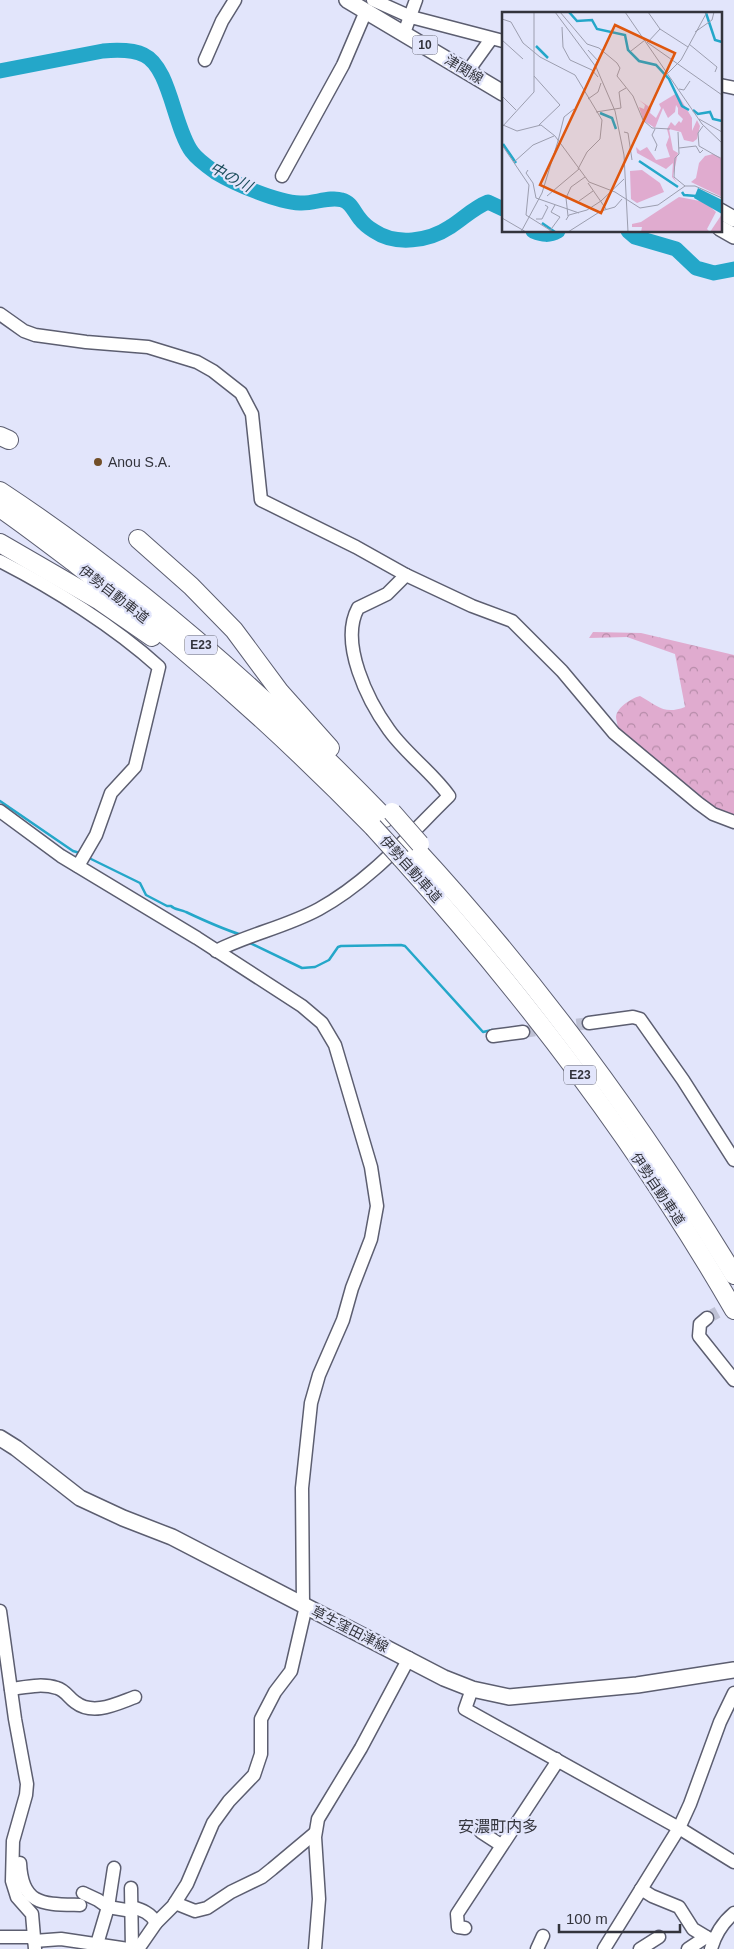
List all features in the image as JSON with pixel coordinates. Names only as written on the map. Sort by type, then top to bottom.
[{"type":"highway","name":"伊勢自動車道","points":[[0,491],[123,580],[249,686],[330,762],[462,899],[567,1027],[677,1184],[734,1275]]},
{"type":"highway","name":"伊勢自動車道","points":[[0,508],[121,598],[258,716],[325,779],[383,819]]},
{"type":"highway","points":[[138,539],[191,586],[234,630],[280,692],[356,776],[383,819],[412,849]]},
{"type":"highway","points":[[0,543],[100,601],[146,632],[246,710],[258,716]]},
{"type":"highway","name":"伊勢自動車道","points":[[412,849],[459,923],[554,1039],[609,1116],[700,1252],[734,1310]]},
{"type":"main road","name":"津関線","points":[[347,0],[368,4],[408,24],[502,81]]},
{"type":"main road","name":"津関線","points":[[408,24],[502,92]]},
{"type":"main road","points":[[722,213],[734,220]]},
{"type":"main road","points":[[722,229],[734,236]]},
{"type":"main road","name":"草生窪田津線","points":[[0,1438],[16,1448],[80,1498],[123,1518],[172,1537],[409,1658],[444,1678],[472,1689],[510,1697],[637,1685],[734,1670]]},
{"type":"street","points":[[205,60],[222,21],[235,0]]},
{"type":"street","points":[[416,0],[408,24],[497,40]]},
{"type":"street","points":[[282,176],[343,65],[368,4]]},
{"type":"street","points":[[473,64],[497,40]]},
{"type":"street","points":[[0,314],[24,331],[35,335],[86,342],[148,347],[197,362],[213,371],[241,393],[252,414],[261,500],[356,547],[406,576],[472,606],[512,621],[562,671],[614,732],[698,803],[714,814],[734,822]]},
{"type":"street","points":[[0,561],[40,583],[84,611],[159,667],[135,767],[111,794],[96,835],[82,859]]},
{"type":"street","points":[[216,951],[246,936],[274,928],[309,914],[347,891],[375,869],[449,796],[437,780],[388,729],[364,686],[352,645],[351,625],[358,608],[387,594],[406,576]]},
{"type":"street","points":[[0,811],[43,844],[82,859],[216,951],[302,1006],[316,1018],[326,1029],[338,1053],[371,1167],[376,1193],[377,1206],[371,1239],[352,1288],[343,1320],[319,1375],[311,1403],[302,1488],[305,1606],[291,1671],[275,1692],[261,1719],[261,1754],[254,1775],[229,1801],[213,1824],[201,1847],[187,1884],[175,1903],[156,1923],[138,1949]]},
{"type":"street","points":[[589,1022],[633,1017],[640,1019],[683,1080],[734,1160]]},
{"type":"street","points":[[493,1036],[523,1032]]},
{"type":"street","points":[[707,1318],[700,1324],[700,1336],[734,1380]]},
{"type":"street","points":[[0,1611],[14,1719],[27,1784],[26,1795],[13,1841],[6,1886],[32,1914],[34,1942]]},
{"type":"street","points":[[315,1949],[319,1899],[315,1833],[318,1819],[361,1748],[409,1658]]},
{"type":"street","points":[[11,1689],[42,1685],[56,1687],[63,1690],[76,1703],[86,1708],[107,1707],[135,1697]]},
{"type":"street","points":[[472,1689],[465,1708],[679,1828],[734,1862]]},
{"type":"street","points":[[604,1949],[679,1828],[690,1804],[720,1722],[734,1693]]},
{"type":"street","points":[[465,1928],[458,1927],[457,1914],[555,1764],[556,1759]]},
{"type":"street","points":[[481,1832],[501,1845]]},
{"type":"street","points":[[175,1903],[195,1911],[207,1908],[231,1892],[262,1877],[315,1833]]},
{"type":"street","points":[[13,1841],[20,1849],[21,1882],[28,1894],[53,1904],[81,1899],[98,1900],[108,1907],[132,1909],[147,1913],[152,1916],[156,1923]]},
{"type":"street","points":[[97,1944],[108,1907],[114,1868]]},
{"type":"street","points":[[0,1938],[34,1942],[61,1939],[130,1949],[131,1888]]},
{"type":"street","points":[[641,1889],[652,1896],[679,1907],[693,1929],[710,1942]]},
{"type":"street","points":[[688,1949],[710,1942],[727,1919],[734,1913]]},
{"type":"street","points":[[537,1949],[543,1936]]},
{"type":"street","points":[[640,1949],[659,1937]]},
{"type":"green space","points":[[593,632],[641,633],[734,655],[734,816],[722,813],[618,729],[616,717],[619,710],[629,701],[640,696],[666,710],[685,707],[675,654],[627,637],[589,638]]},
{"type":"waterway","name":"中の川","points":[[0,71],[103,51],[129,51],[144,55],[153,62],[160,72],[192,152],[209,168],[245,187],[291,202],[300,203],[332,199],[345,201],[368,227],[392,239],[412,240],[432,236],[442,232],[488,202],[502,209]]},
{"type":"waterway","name":"中の川","points":[[536,232],[546,234],[556,232]]},
{"type":"waterway","name":"中の川","points":[[629,232],[635,237],[676,249],[696,268],[714,273],[734,269]]},
{"type":"waterway","points":[[0,801],[73,851],[80,853]]},
{"type":"waterway","points":[[87,857],[140,883],[146,895],[167,906],[184,911],[218,927],[239,934]]},
{"type":"waterway","points":[[248,942],[302,968],[315,967],[329,960],[338,947],[341,946],[405,946],[483,1032],[492,1030]]},
{"type":"tunnel","points":[[523,1032],[589,1023]]},
{"type":"tunnel","points":[[707,1318],[734,1303]]},
{"type":"place","name":"Anou S.A.","points":[[98,462]]},
{"type":"district","name":"安濃町内多","points":[[498,1826]]}]
